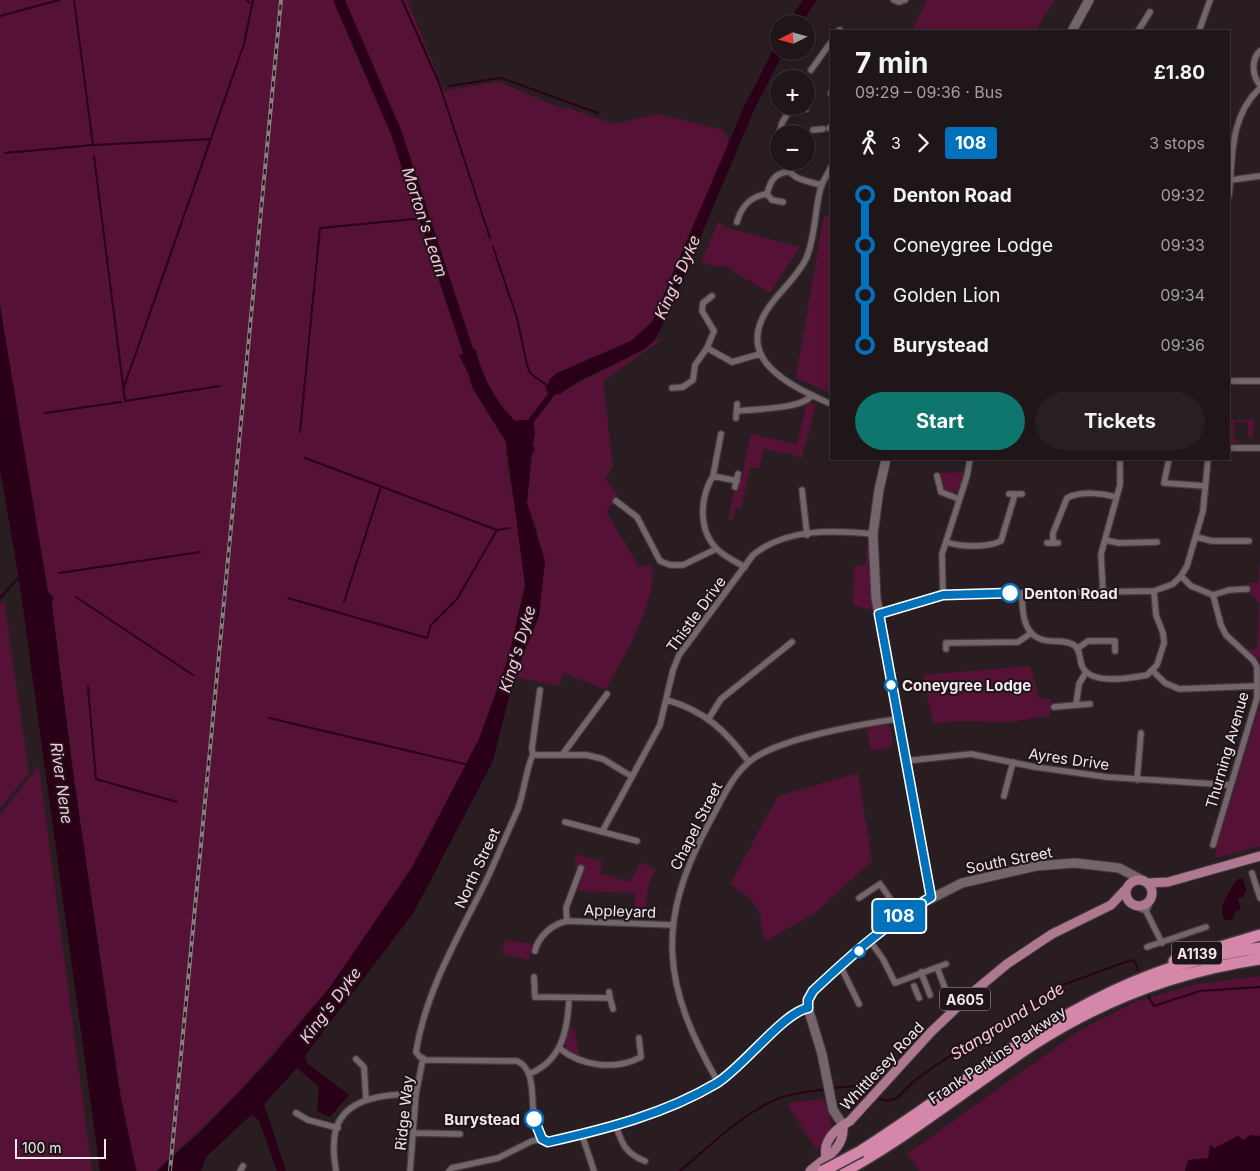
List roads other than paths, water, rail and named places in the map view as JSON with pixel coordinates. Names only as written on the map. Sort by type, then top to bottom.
[{"type":"highway","name":"A1139","points":[[1137,980],[1157,968],[1185,957],[1260,935]]},
{"type":"highway","name":"Frank Perkins Parkway","points":[[845,1171],[863,1155],[1030,1035],[1087,1003],[1137,980],[1189,964],[1260,948]]},
{"type":"highway","name":"Frank Perkins Parkway","points":[[824,1166],[863,1155],[939,1112],[1035,1044],[1082,1016],[1140,990],[1224,965],[1260,959]]},
{"type":"highway","name":"A1139","points":[[1224,965],[1260,964]]},
{"type":"main road","name":"A605","points":[[1127,887],[1134,881],[1168,882],[1260,856]]},
{"type":"main road","points":[[1145,881],[1153,891],[1151,900]]},
{"type":"main road","name":"A605","points":[[1133,905],[1144,906],[1168,882]]},
{"type":"main road","points":[[1127,887],[1127,897],[1133,905]]},
{"type":"main road","name":"Whittlesey Road","points":[[824,1166],[824,1151],[836,1130],[850,1121],[931,1032],[972,993],[1007,964],[1052,934],[1111,905],[1127,887]]},
{"type":"main road","name":"Whittlesey Road","points":[[1111,905],[1133,905]]},
{"type":"main road","points":[[810,1171],[824,1166],[834,1171]]},
{"type":"street","points":[[894,0],[899,2],[905,0]]},
{"type":"street","points":[[1199,30],[1210,0]]},
{"type":"street","points":[[1072,30],[1086,1]]},
{"type":"street","points":[[1139,30],[1150,12]]},
{"type":"street","points":[[811,70],[829,51]]},
{"type":"street","points":[[1260,51],[1255,57],[1254,64],[1254,76],[1260,85]]},
{"type":"street","points":[[1230,188],[1234,136],[1238,120],[1245,105],[1260,88]]},
{"type":"street","points":[[815,130],[828,128]]},
{"type":"street","points":[[830,169],[822,185],[814,234],[805,260],[760,320],[758,338],[760,354],[768,369],[830,404]]},
{"type":"street","points":[[782,202],[772,200],[768,194],[772,179],[780,172],[788,172],[794,177],[822,185]]},
{"type":"street","points":[[1231,180],[1260,176]]},
{"type":"street","points":[[737,222],[740,209],[758,196],[768,194]]},
{"type":"street","points":[[672,388],[683,387],[693,380],[695,365],[707,348],[714,331],[702,311],[703,303],[712,296]]},
{"type":"street","points":[[707,348],[732,362],[760,354]]},
{"type":"street","points":[[1230,381],[1260,381]]},
{"type":"street","points":[[736,418],[737,408],[795,404],[809,399],[812,395]]},
{"type":"street","points":[[721,434],[713,476],[708,483],[703,506],[702,522],[716,549],[745,567]]},
{"type":"street","points":[[1230,448],[1260,448]]},
{"type":"street","points":[[886,460],[879,490],[873,534],[875,581],[897,719],[931,897]]},
{"type":"street","points":[[943,595],[940,563],[970,460]]},
{"type":"street","points":[[1103,592],[1101,554],[1120,485],[1120,460]]},
{"type":"street","points":[[1169,460],[1164,483],[1205,486]]},
{"type":"street","points":[[879,614],[943,595],[1154,591],[1168,586],[1182,576],[1196,538],[1203,511],[1208,460]]},
{"type":"street","points":[[713,476],[737,480]]},
{"type":"street","points":[[937,476],[941,492],[959,499]]},
{"type":"street","points":[[802,490],[807,535]]},
{"type":"street","points":[[946,542],[977,545],[1001,541],[1015,494]]},
{"type":"street","points":[[1053,543],[1054,533],[1067,498],[1072,495],[1098,494],[1116,497]]},
{"type":"street","points":[[616,500],[637,517],[660,561],[670,566],[683,565],[716,549]]},
{"type":"street","name":"Thistle Drive","points":[[602,832],[660,726],[673,670],[679,655],[752,555],[764,545],[782,538],[835,531],[873,534]]},
{"type":"street","points":[[1196,538],[1212,541],[1249,541]]},
{"type":"street","points":[[1105,540],[1119,543],[1158,542]]},
{"type":"street","points":[[1147,542],[1147,550]]},
{"type":"street","points":[[1182,576],[1191,586],[1213,595],[1229,590],[1247,590]]},
{"type":"street","points":[[1078,648],[1086,672],[1102,678],[1147,676],[1153,670],[1162,653],[1164,643],[1164,633],[1156,615],[1154,591]]},
{"type":"street","points":[[1022,593],[1024,614],[1030,634],[1042,641],[1065,642],[1078,648]]},
{"type":"street","name":"Thurning Avenue","points":[[1213,595],[1221,626],[1226,635],[1254,660],[1257,667],[1256,698],[1213,844]]},
{"type":"street","points":[[946,649],[946,643],[1018,642],[1030,634]]},
{"type":"street","points":[[1078,648],[1088,641],[1114,641],[1115,651]]},
{"type":"street","points":[[709,718],[721,699],[792,642]]},
{"type":"street","points":[[1153,670],[1165,683],[1179,689],[1257,686]]},
{"type":"street","points":[[1076,706],[1079,684],[1086,672]]},
{"type":"street","name":"North Street","points":[[423,1058],[416,1052],[423,1018],[434,987],[484,886],[523,797],[529,760],[533,755],[532,748],[540,690]]},
{"type":"street","points":[[562,755],[607,694]]},
{"type":"street","points":[[667,700],[709,718],[731,738],[749,762]]},
{"type":"street","points":[[1054,707],[1090,704]]},
{"type":"street","name":"Chapel Street","points":[[718,1082],[691,1033],[680,1003],[672,959],[673,925],[682,882],[690,860],[736,776],[749,762],[774,749],[853,725],[897,719]]},
{"type":"street","points":[[1137,780],[1141,733]]},
{"type":"street","name":"Ayres Drive","points":[[905,761],[966,754],[1063,772],[1137,780],[1230,785]]},
{"type":"street","points":[[533,755],[587,755],[603,759],[631,776]]},
{"type":"street","points":[[1004,796],[1012,762]]},
{"type":"street","points":[[565,822],[637,841]]},
{"type":"street","name":"South Street","points":[[808,1008],[808,1000],[813,991],[901,914],[931,897],[962,883],[1036,866],[1075,863],[1119,868],[1145,881]]},
{"type":"street","name":"Appleyard","points":[[567,921],[566,908],[581,868]]},
{"type":"street","points":[[1119,868],[1128,874],[1127,887]]},
{"type":"street","points":[[1252,872],[1260,898]]},
{"type":"street","points":[[859,898],[880,884],[901,914]]},
{"type":"street","points":[[1146,911],[1151,900]]},
{"type":"street","points":[[1133,905],[1146,911],[1162,943]]},
{"type":"street","name":"Appleyard","points":[[535,951],[540,938],[549,930],[567,921],[673,925]]},
{"type":"street","points":[[1147,947],[1206,927]]},
{"type":"street","points":[[870,941],[883,959],[895,983],[912,981],[921,972],[946,964]]},
{"type":"street","points":[[841,967],[859,1004]]},
{"type":"street","points":[[937,967],[946,990]]},
{"type":"street","points":[[921,972],[930,996]]},
{"type":"street","points":[[534,977],[535,997],[569,998],[610,995],[613,1009]]},
{"type":"street","points":[[912,981],[919,998]]},
{"type":"street","points":[[529,1074],[541,1068],[559,1048],[563,1040],[568,1018],[569,998]]},
{"type":"street","points":[[449,1171],[452,1168],[498,1158],[532,1141],[542,1139],[548,1142],[616,1126],[679,1104],[718,1082],[738,1067],[793,1014],[808,1008],[818,1037],[832,1110],[843,1125]]},
{"type":"street","points":[[559,1048],[569,1056],[582,1062],[606,1064],[630,1061],[641,1057],[639,1038]]},
{"type":"street","points":[[423,1058],[522,1063],[529,1074],[534,1119],[542,1139]]},
{"type":"street","name":"Ridge Way","points":[[410,1171],[416,1094],[423,1058]]},
{"type":"street","points":[[356,1059],[364,1067],[366,1099]]},
{"type":"street","points":[[336,1171],[334,1143],[338,1128],[351,1106],[366,1099],[394,1094],[416,1094]]},
{"type":"street","points":[[296,1113],[308,1120],[338,1128]]},
{"type":"street","points":[[616,1126],[623,1147],[632,1156],[645,1161]]},
{"type":"street","points":[[413,1133],[460,1134]]},
{"type":"street","points":[[582,1134],[594,1171]]},
{"type":"water","points":[[803,0],[817,0],[807,15],[793,15]]},
{"type":"water","points":[[770,56],[770,60],[779,60],[774,70],[770,70],[770,79],[754,110],[667,316],[654,341],[643,350],[579,381],[560,394],[549,395],[546,388],[550,379],[557,373],[631,341],[652,322],[743,109]]},
{"type":"water","name":"River Nene","points":[[0,306],[48,592],[53,596],[52,606],[72,766],[119,1088],[136,1171],[100,1171],[20,586],[0,468]]},
{"type":"water","points":[[475,349],[490,388],[507,413],[515,421],[533,419],[535,433],[532,445],[535,449],[531,456],[527,503],[545,561],[539,616],[514,677],[493,761],[414,912],[305,1056],[307,1063],[349,1095],[330,1117],[317,1111],[319,1087],[297,1068],[264,1104],[286,1171],[277,1171],[259,1120],[251,1115],[206,1157],[201,1171],[157,1171],[201,1131],[266,1064],[330,987],[412,868],[479,739],[509,656],[525,585],[506,442],[472,387],[469,375],[459,355]]},
{"type":"water","points":[[1243,878],[1246,889],[1244,896],[1238,899],[1241,909],[1236,911],[1232,920],[1225,920],[1222,910],[1225,899],[1238,879]]},
{"type":"water","points":[[1251,1135],[1260,1136],[1260,1171],[1185,1171],[1188,1160],[1208,1158],[1210,1145],[1214,1148],[1238,1136],[1243,1140]]},
{"type":"waterway","points":[[0,16],[59,0]]},
{"type":"waterway","points":[[5,153],[93,145],[74,0]]},
{"type":"waterway","points":[[124,387],[244,44],[253,0]]},
{"type":"waterway","name":"Morton's Leam","points":[[339,0],[396,132],[473,366]]},
{"type":"waterway","points":[[402,0],[439,83],[490,238]]},
{"type":"waterway","points":[[449,86],[501,78],[598,113]]},
{"type":"waterway","points":[[93,145],[211,139]]},
{"type":"waterway","points":[[94,156],[125,401],[220,386]]},
{"type":"waterway","points":[[300,432],[320,228],[425,218]]},
{"type":"waterway","points":[[493,247],[517,318],[530,373],[549,387]]},
{"type":"waterway","name":"King's Dyke","points":[[527,426],[554,391]]},
{"type":"waterway","points":[[45,413],[121,402]]},
{"type":"waterway","points":[[305,458],[497,530]]},
{"type":"waterway","points":[[344,602],[381,487]]},
{"type":"waterway","points":[[288,598],[427,638],[431,625],[457,599],[497,530],[510,528]]},
{"type":"waterway","points":[[59,573],[200,552]]},
{"type":"waterway","points":[[0,598],[18,578]]},
{"type":"waterway","points":[[76,597],[193,675]]},
{"type":"waterway","points":[[88,687],[96,779],[177,802]]},
{"type":"waterway","points":[[269,718],[469,765]]},
{"type":"waterway","name":"Stanground Lode","points":[[879,1099],[888,1101],[897,1098],[914,1081],[935,1066],[1052,989],[1131,960],[1135,962],[1138,970]]},
{"type":"waterway","name":"Stanground Lode","points":[[1148,996],[1154,1006],[1200,991],[1260,987]]},
{"type":"waterway","name":"Stanground Lode","points":[[831,1088],[857,1086],[867,1091]]},
{"type":"waterway","name":"Stanground Lode","points":[[680,1171],[750,1113],[788,1095],[826,1089]]},
{"type":"railway","points":[[170,1171],[281,0]]},
{"type":"place","name":"Denton Road","points":[[1010,593]]},
{"type":"place","name":"Coneygree Lodge","points":[[891,685]]},
{"type":"place","name":"Burystead","points":[[534,1119]]}]
